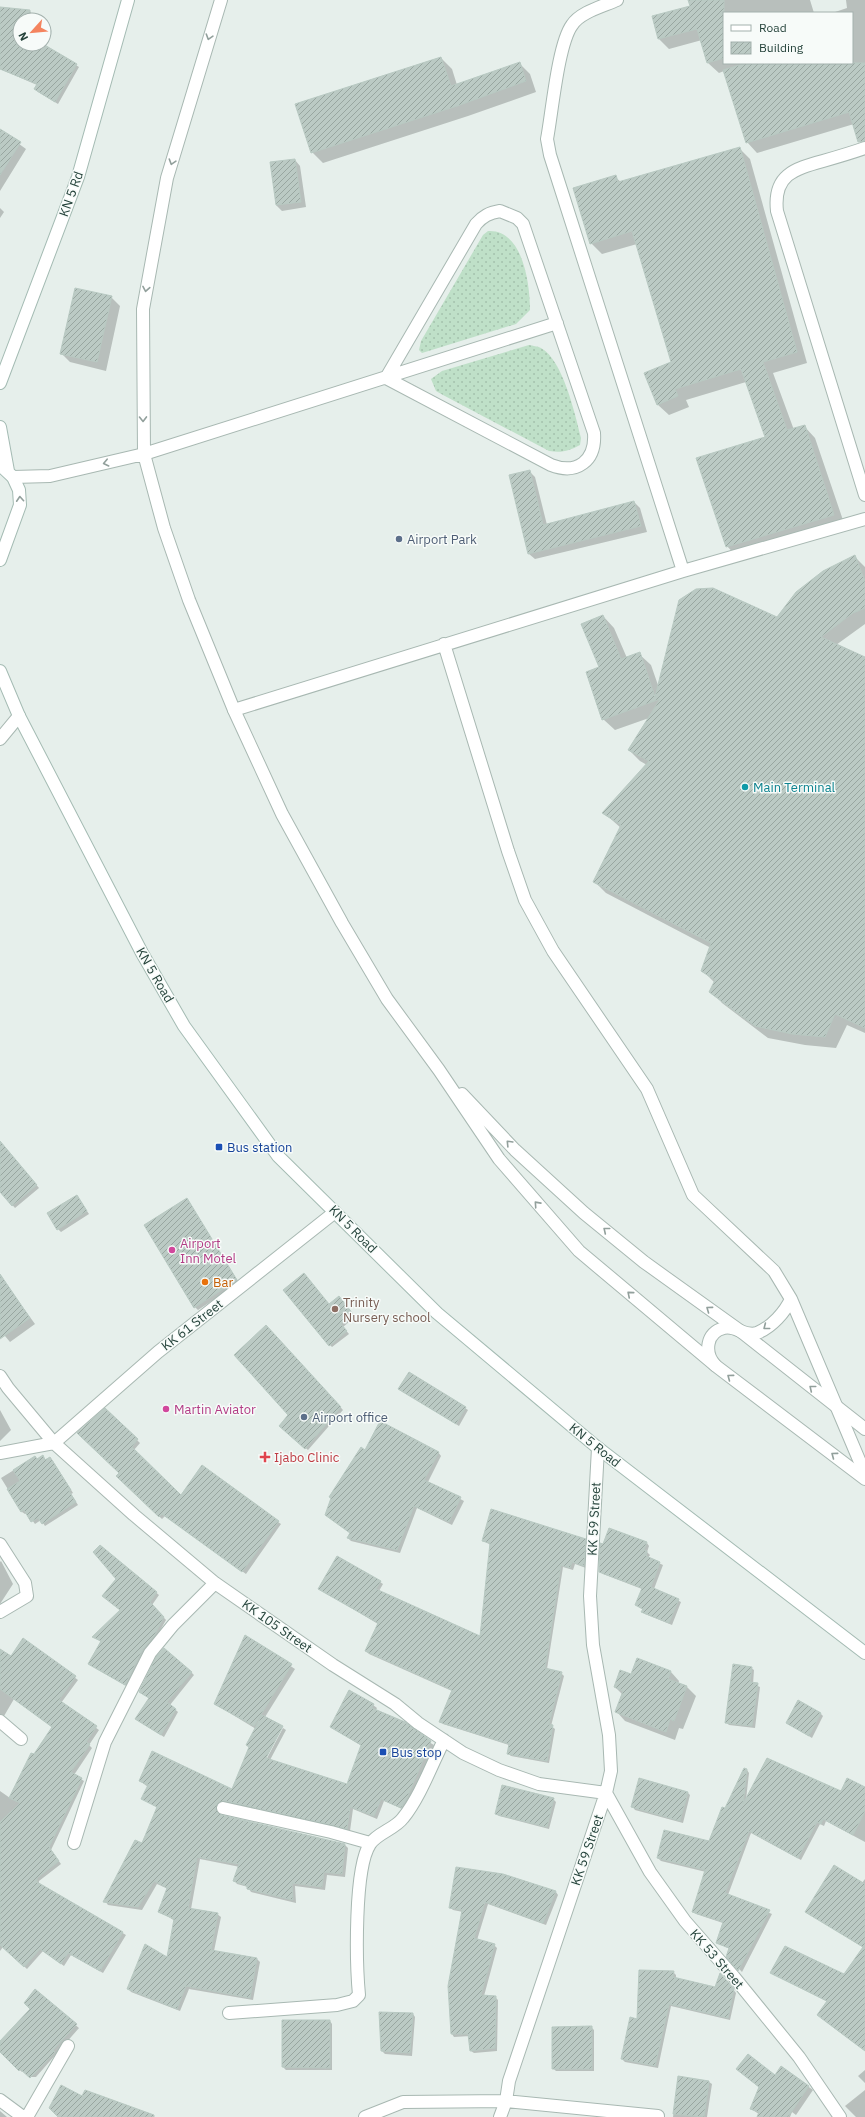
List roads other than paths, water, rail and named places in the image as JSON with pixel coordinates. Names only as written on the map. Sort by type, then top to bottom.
[{"type":"street","name":"KN 5 Rd","points":[[0,383],[78,177],[128,0]]},
{"type":"street","points":[[221,0],[167,178],[143,309],[144,454],[164,528],[189,600],[234,710],[282,814],[342,923],[387,999],[439,1070],[499,1159],[579,1251],[716,1366],[865,1479]]},
{"type":"street","points":[[617,0],[582,16],[572,24],[564,40],[547,139],[550,155],[683,571]]},
{"type":"street","points":[[865,148],[795,170],[781,182],[776,199],[777,211],[865,495]]},
{"type":"street","points":[[500,211],[509,213],[523,224],[594,433],[593,449],[590,456],[577,467],[568,469],[551,465],[386,378],[476,224],[490,212],[500,211]]},
{"type":"street","points":[[7,471],[50,476],[144,454],[557,323]]},
{"type":"street","points":[[0,427],[7,471],[19,490],[20,505],[17,517],[11,528],[0,560]]},
{"type":"street","points":[[234,710],[683,571],[865,519]]},
{"type":"street","points":[[0,537],[11,528]]},
{"type":"street","points":[[444,644],[508,852],[525,900],[553,951],[647,1089],[693,1195],[774,1271],[791,1299],[865,1474]]},
{"type":"street","name":"KN 5 Road","points":[[0,671],[19,716],[142,953],[184,1026],[278,1156],[437,1312],[598,1448],[865,1653]]},
{"type":"street","points":[[0,739],[19,716]]},
{"type":"street","points":[[439,1070],[515,1150],[584,1213],[644,1262],[743,1333],[839,1410],[864,1428]]},
{"type":"street","name":"KK 61 Street","points":[[54,1443],[158,1352],[335,1212]]},
{"type":"street","points":[[716,1366],[711,1361],[708,1348],[712,1336],[724,1328],[730,1328],[749,1334],[763,1330],[785,1312],[791,1299]]},
{"type":"street","name":"KK 105 Street","points":[[0,1376],[8,1388],[54,1443],[134,1515],[215,1583],[333,1665],[395,1704],[418,1723],[463,1753],[499,1770],[539,1784],[606,1793]]},
{"type":"street","points":[[0,1453],[54,1443]]},
{"type":"street","name":"KK 59 Street","points":[[500,2117],[506,2101],[516,2060],[606,1793],[611,1771],[609,1735],[593,1645],[590,1596],[598,1448]]},
{"type":"street","points":[[0,1544],[28,1590],[27,1596],[0,1612]]},
{"type":"street","points":[[74,1843],[105,1742],[150,1653],[173,1625],[215,1583]]},
{"type":"street","points":[[0,1721],[21,1739]]},
{"type":"street","points":[[229,2013],[337,2005],[353,2001],[359,1995],[358,1896],[364,1857],[370,1843],[403,1819],[414,1801],[444,1740]]},
{"type":"street","name":"KK 53 Street","points":[[606,1793],[650,1872],[685,1921],[734,1977],[799,2057],[840,2117]]},
{"type":"street","points":[[223,1808],[331,1832],[370,1843]]},
{"type":"street","points":[[27,2117],[68,2046]]},
{"type":"street","points":[[0,2100],[23,2117]]},
{"type":"street","points":[[365,2117],[403,2102],[506,2101],[658,2116]]},
{"type":"place","name":"Airport Park","points":[[399,539]]},
{"type":"place","name":"Main Terminal","points":[[745,787]]},
{"type":"place","name":"Bus station","points":[[219,1147]]},
{"type":"place","name":"Airport Inn Motel","points":[[172,1250]]},
{"type":"place","name":"Bar","points":[[205,1282]]},
{"type":"place","name":"Trinity Nursery school","points":[[335,1309]]},
{"type":"place","name":"Martin Aviator","points":[[166,1409]]},
{"type":"place","name":"Airport office","points":[[304,1417]]},
{"type":"place","name":"Ijabo Clinic","points":[[265,1457]]},
{"type":"place","name":"Bus stop","points":[[383,1752]]}]
